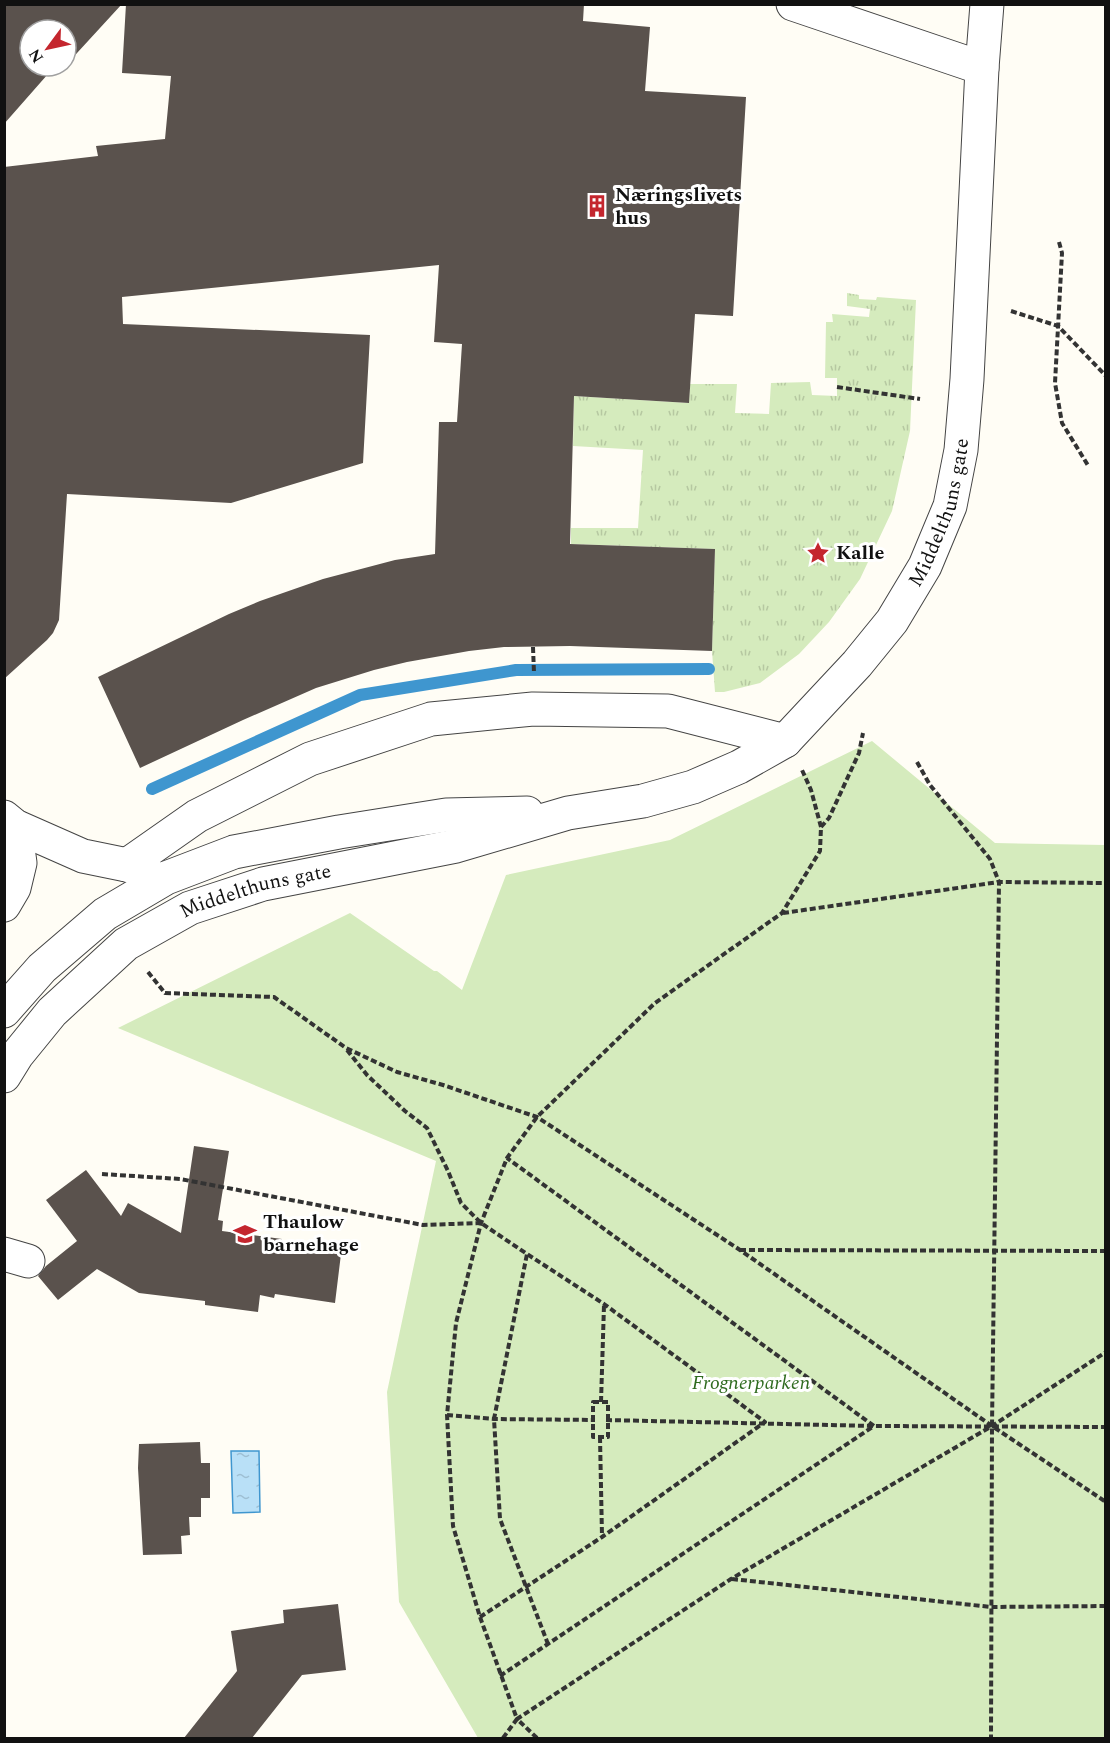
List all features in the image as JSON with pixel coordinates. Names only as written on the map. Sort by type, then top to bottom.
[{"type":"street","points":[[793,4],[982,68]]},
{"type":"street","name":"Middelthuns gate","points":[[4,1076],[17,1055],[52,1012],[126,944],[190,908],[263,884],[456,846],[568,813],[643,801],[693,787],[739,767],[785,741],[857,664],[892,621],[925,566],[950,506],[961,450],[967,379],[987,4]]},
{"type":"street","points":[[127,865],[197,816],[310,759],[431,719],[533,709],[668,711],[785,741]]},
{"type":"street","name":"Middelthuns gate","points":[[4,1011],[42,968],[105,914],[166,878],[234,852],[446,814],[568,813]]},
{"type":"street","points":[[10,821],[83,856],[127,865],[166,878]]},
{"type":"street","points":[[4,905],[14,888],[20,863],[10,821]]},
{"type":"path","points":[[1059,242],[1062,253],[1054,383],[1062,423],[1089,467]]},
{"type":"path","points":[[1011,311],[1058,326],[1106,376]]},
{"type":"path","points":[[837,387],[920,399]]},
{"type":"path","points":[[821,827],[829,818],[859,753],[863,733]]},
{"type":"path","points":[[537,1738],[517,1719],[480,1617],[453,1526],[447,1415],[456,1323],[481,1223],[507,1158],[537,1118],[655,1003],[782,914],[820,851],[821,827],[811,790],[785,741]]},
{"type":"path","points":[[916,762],[930,784],[990,859],[999,882],[992,1426],[991,1738]]},
{"type":"path","points":[[782,914],[999,882],[1106,884]]},
{"type":"path","points":[[157,982],[165,993],[274,997],[346,1048],[397,1072],[443,1085],[537,1118],[740,1250],[992,1426],[1106,1502]]},
{"type":"path","points":[[346,1048],[367,1075],[405,1111],[427,1128],[461,1203],[481,1223],[604,1304],[765,1422]]},
{"type":"path","points":[[507,1158],[874,1426]]},
{"type":"path","points":[[102,1174],[180,1179],[423,1225],[481,1223]]},
{"type":"path","points":[[740,1250],[1106,1251]]},
{"type":"path","points":[[527,1254],[494,1419],[500,1519],[548,1644]]},
{"type":"path","points":[[601,1402],[604,1304]]},
{"type":"path","points":[[503,1738],[517,1719],[731,1579],[992,1426],[1106,1352]]},
{"type":"path","points":[[593,1402],[601,1402],[608,1402],[608,1437],[593,1437],[593,1402]]},
{"type":"path","points":[[447,1415],[494,1419],[594,1420]]},
{"type":"path","points":[[607,1420],[874,1426],[1106,1427]]},
{"type":"path","points":[[480,1617],[602,1537],[765,1422]]},
{"type":"path","points":[[500,1676],[874,1426]]},
{"type":"path","points":[[600,1437],[602,1537]]},
{"type":"path","points":[[731,1579],[991,1607],[1106,1606]]},
{"type":"green space","points":[[847,293],[859,295],[859,299],[876,300],[877,297],[916,300],[910,431],[892,511],[860,579],[829,622],[799,654],[760,683],[715,692],[712,651],[715,549],[571,544],[571,528],[638,528],[643,450],[573,446],[574,396],[689,403],[690,384],[737,384],[735,413],[769,414],[771,383],[810,382],[812,395],[837,396],[837,378],[825,378],[826,322],[833,322],[832,314],[869,317],[870,309],[847,306]]},
{"type":"green space","name":"Frognerparken","points":[[872,741],[995,843],[1105,845],[1105,1738],[478,1738],[399,1602],[387,1392],[436,1161],[118,1028],[350,913],[462,990],[506,875],[670,840]]},
{"type":"water","points":[[231,1451],[259,1451],[260,1512],[233,1513]]},
{"type":"building","points":[[4,4],[122,4],[78,52],[78,18],[18,18],[18,78],[44,78],[4,124]]},
{"type":"building","points":[[126,4],[584,4],[583,21],[650,27],[645,91],[746,97],[733,316],[695,314],[689,403],[574,396],[570,544],[715,549],[712,651],[570,646],[504,647],[407,662],[316,688],[140,768],[98,677],[260,601],[323,579],[395,560],[435,554],[439,422],[457,422],[462,344],[434,342],[439,265],[122,297],[123,324],[370,335],[363,463],[231,503],[67,494],[59,620],[47,640],[4,679],[4,167],[98,156],[96,146],[165,139],[171,76],[122,73]]},
{"type":"building","points":[[194,1146],[229,1151],[218,1220],[223,1221],[222,1231],[282,1239],[281,1246],[341,1254],[335,1303],[275,1294],[274,1298],[260,1295],[258,1312],[205,1305],[205,1301],[139,1293],[97,1269],[58,1300],[38,1276],[46,1266],[77,1241],[46,1200],[86,1170],[121,1216],[128,1203],[181,1233]]},
{"type":"building","points":[[200,1442],[201,1463],[210,1463],[210,1498],[201,1498],[201,1517],[189,1517],[190,1535],[181,1536],[182,1554],[143,1555],[138,1468],[139,1444]]},
{"type":"building","points":[[338,1604],[346,1670],[302,1675],[252,1738],[184,1738],[237,1671],[231,1631],[284,1623],[283,1610]]},
{"type":"waterway","points":[[152,789],[360,695],[516,670],[709,669]]},
{"type":"place","name":"Næringslivets hus","points":[[597,206]]},
{"type":"place","name":"Kalle","points":[[818,553]]},
{"type":"place","name":"Thaulow barnehage","points":[[245,1234]]}]
